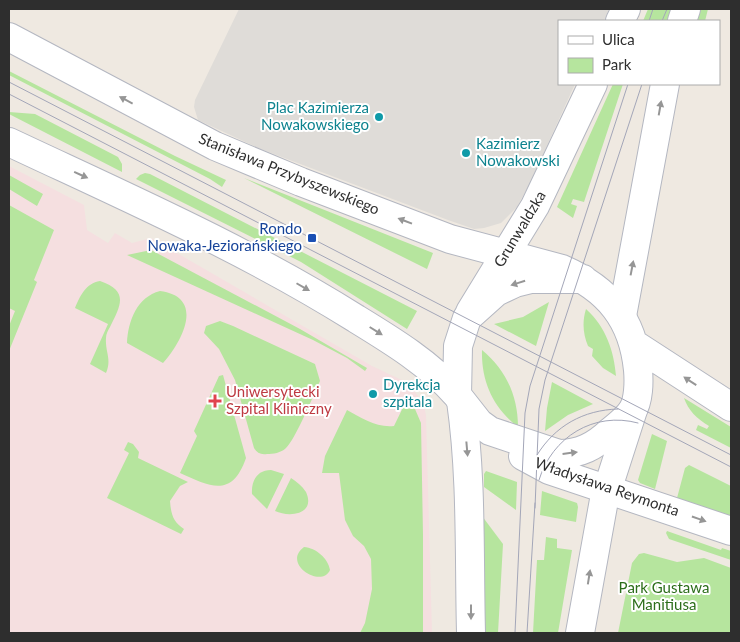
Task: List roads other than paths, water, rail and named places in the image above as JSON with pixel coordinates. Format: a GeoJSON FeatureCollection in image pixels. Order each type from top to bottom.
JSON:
{"type":"FeatureCollection","features":[{"type":"Feature","properties":{"kind":"main road","name":"Stanisława Przybyszewskiego"},"geometry":{"type":"LineString","coordinates":[[9,37],[215,146],[301,182],[450,239],[562,269],[583,279],[598,290],[622,316],[629,329],[634,344],[639,376],[633,410]]}},
{"type":"Feature","properties":{"kind":"main road","name":"Grunwaldzka"},"geometry":{"type":"LineString","coordinates":[[459,398],[458,346],[466,320],[474,303],[539,198],[593,85]]}},
{"type":"Feature","properties":{"kind":"main road"},"geometry":{"type":"LineString","coordinates":[[622,316],[665,85]]}},
{"type":"Feature","properties":{"kind":"main road"},"geometry":{"type":"LineString","coordinates":[[9,142],[119,192],[272,269],[335,305],[392,341],[444,380],[459,398],[467,451],[471,633]]}},
{"type":"Feature","properties":{"kind":"main road"},"geometry":{"type":"LineString","coordinates":[[466,320],[496,292],[515,283],[531,279],[583,279]]}},
{"type":"Feature","properties":{"kind":"main road"},"geometry":{"type":"LineString","coordinates":[[634,344],[731,407]]}},
{"type":"Feature","properties":{"kind":"main road","name":"Władysława Reymonta"},"geometry":{"type":"LineString","coordinates":[[459,398],[479,423],[527,459],[549,470],[731,531]]}},
{"type":"Feature","properties":{"kind":"main road"},"geometry":{"type":"LineString","coordinates":[[490,431],[553,452],[568,454],[582,451],[598,443],[633,410]]}},
{"type":"Feature","properties":{"kind":"main road"},"geometry":{"type":"LineString","coordinates":[[580,633],[607,489],[633,410]]}},
{"type":"Feature","properties":{"kind":"tram line"},"geometry":{"type":"LineString","coordinates":[[649,20],[653,9]]}},
{"type":"Feature","properties":{"kind":"tram line"},"geometry":{"type":"LineString","coordinates":[[662,20],[667,9]]}},
{"type":"Feature","properties":{"kind":"tram line"},"geometry":{"type":"LineString","coordinates":[[9,82],[731,455]]}},
{"type":"Feature","properties":{"kind":"tram line"},"geometry":{"type":"LineString","coordinates":[[515,633],[525,413],[530,386],[628,85]]}},
{"type":"Feature","properties":{"kind":"tram line"},"geometry":{"type":"LineString","coordinates":[[535,508],[539,409],[545,380],[642,85]]}},
{"type":"Feature","properties":{"kind":"tram line"},"geometry":{"type":"LineString","coordinates":[[9,94],[731,467]]}},
{"type":"Feature","properties":{"kind":"tram line"},"geometry":{"type":"LineString","coordinates":[[537,455],[552,436],[571,422],[582,416],[618,409]]}},
{"type":"Feature","properties":{"kind":"tram line"},"geometry":{"type":"LineString","coordinates":[[539,480],[545,465],[554,451],[564,440],[577,431],[591,424],[606,421],[622,420],[638,423]]}},
{"type":"Feature","properties":{"kind":"tram line"},"geometry":{"type":"LineString","coordinates":[[527,633],[535,503]]}},
{"type":"Feature","properties":{"kind":"place","name":"Plac Kazimierza Nowakowskiego"},"geometry":{"type":"Point","coordinates":[379,117]}},
{"type":"Feature","properties":{"kind":"place","name":"Kazimierz Nowakowski"},"geometry":{"type":"Point","coordinates":[466,153]}},
{"type":"Feature","properties":{"kind":"place","name":"Rondo Nowaka-Jeziorańskiego"},"geometry":{"type":"Point","coordinates":[312,238]}},
{"type":"Feature","properties":{"kind":"place","name":"Dyrekcja szpitala"},"geometry":{"type":"Point","coordinates":[373,394]}},
{"type":"Feature","properties":{"kind":"place","name":"Uniwersytecki Szpital Kliniczny"},"geometry":{"type":"Point","coordinates":[215,401]}},
{"type":"Feature","properties":{"kind":"park label","name":"Park Gustawa Manitiusa"},"geometry":{"type":"Point","coordinates":[664,596]}}]}
